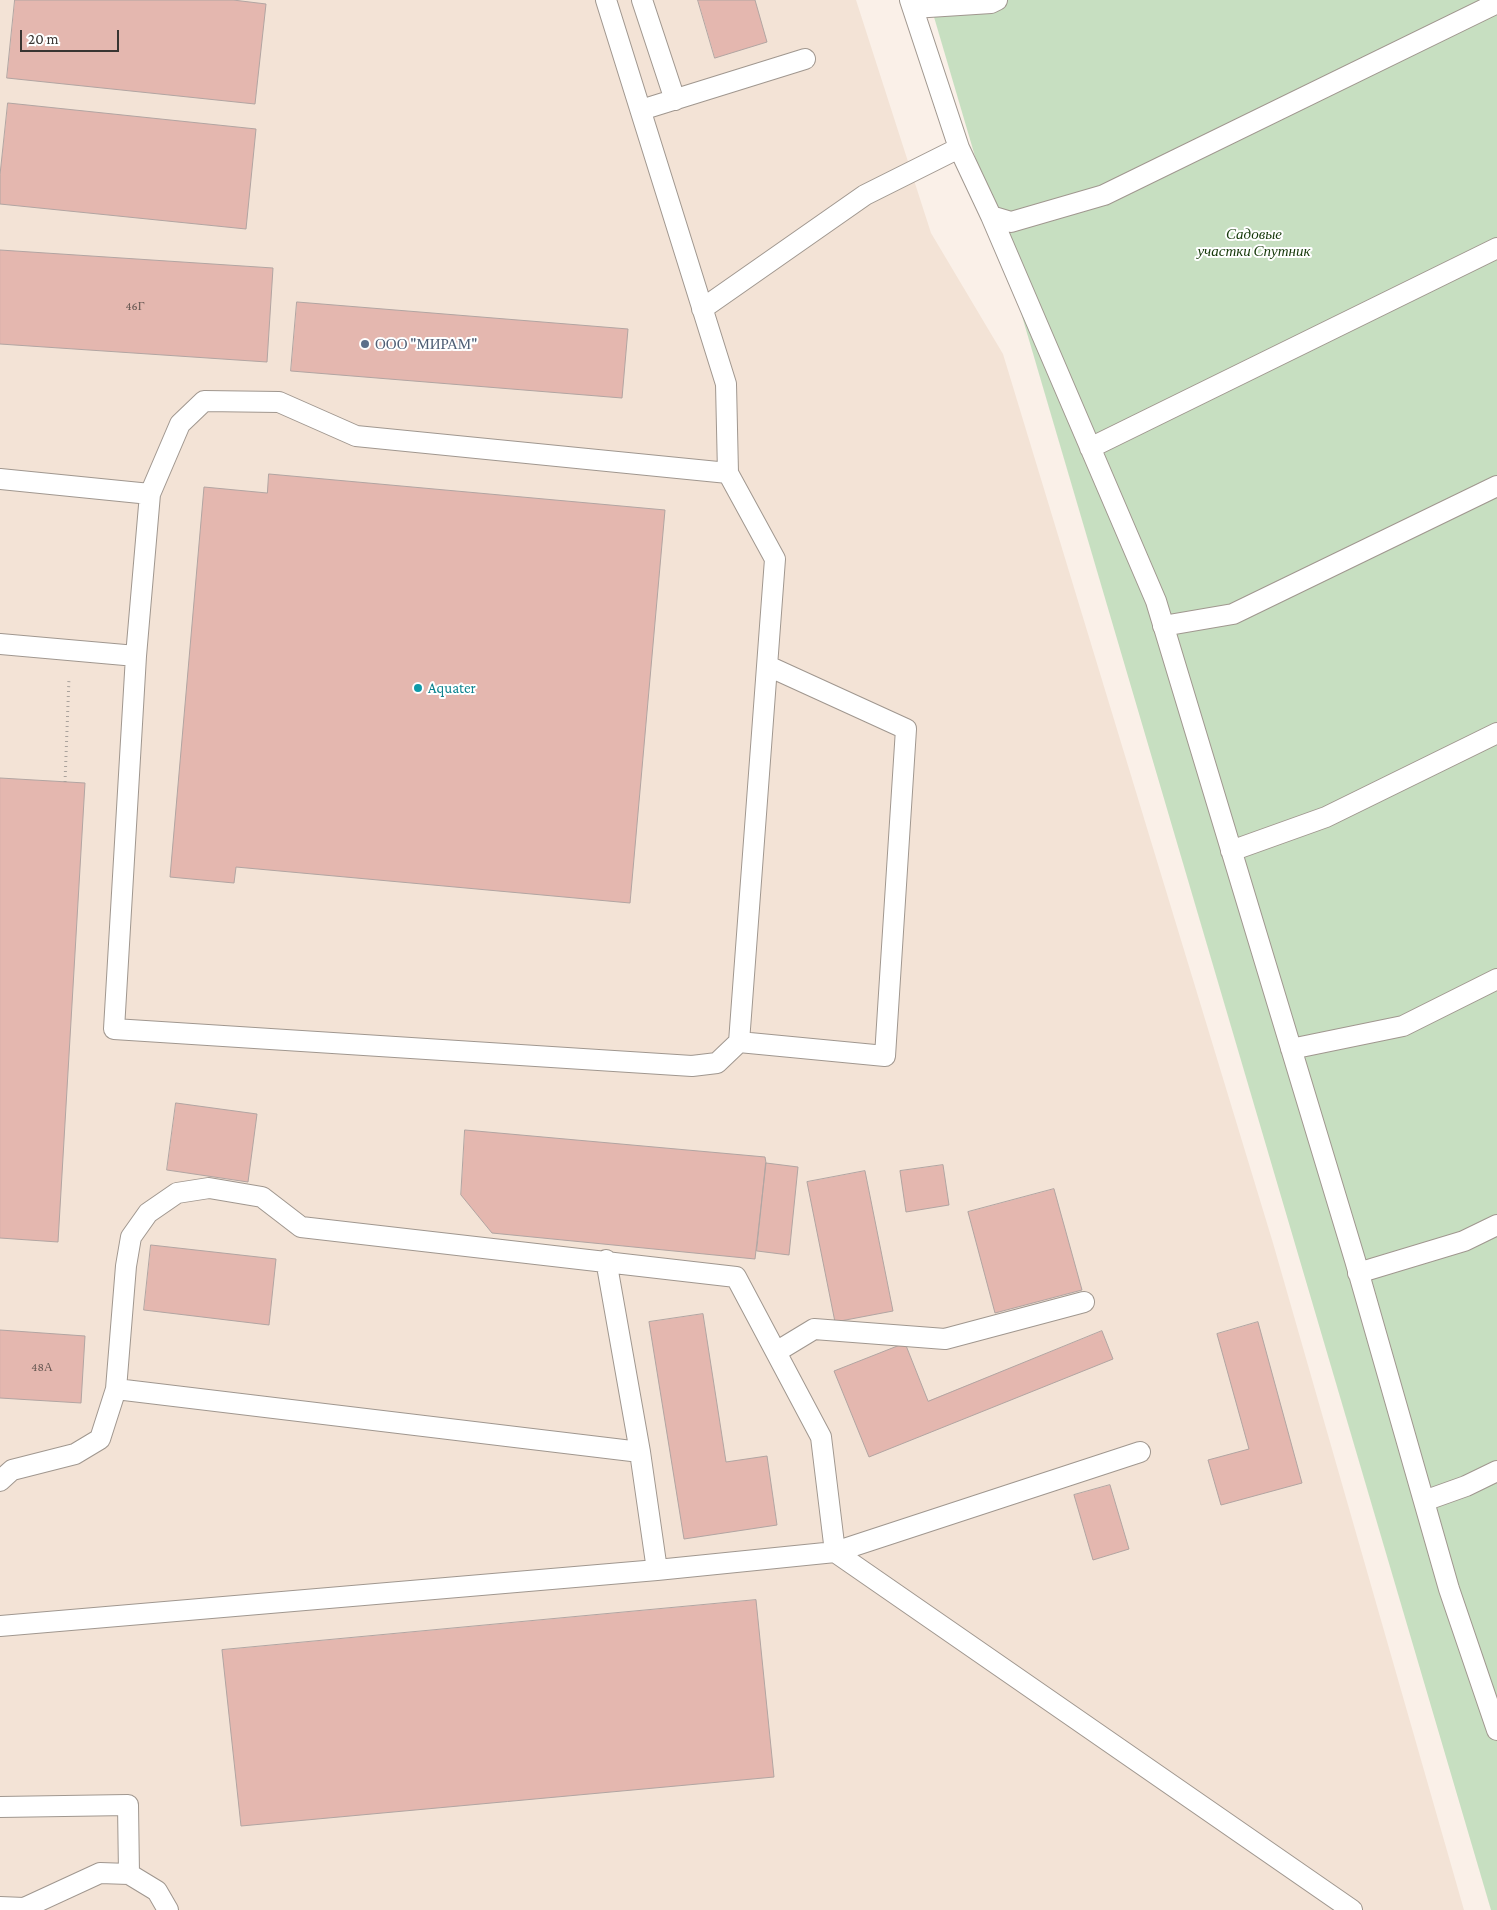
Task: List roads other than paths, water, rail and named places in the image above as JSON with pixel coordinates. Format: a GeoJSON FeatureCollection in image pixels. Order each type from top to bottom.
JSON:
{"type":"FeatureCollection","features":[{"type":"Feature","properties":{"kind":"lane"},"geometry":{"type":"LineString","coordinates":[[606,0],[726,384],[728,473],[776,559],[739,1042],[717,1063],[692,1066],[114,1029],[136,656],[150,494],[180,424],[204,401],[279,402],[356,436],[728,473]]}},
{"type":"Feature","properties":{"kind":"lane"},"geometry":{"type":"LineString","coordinates":[[642,0],[675,100]]}},
{"type":"Feature","properties":{"kind":"lane"},"geometry":{"type":"LineString","coordinates":[[997,0],[990,3],[912,4],[959,148],[991,216],[1156,601],[1358,1272],[1448,1589],[1497,1730]]}},
{"type":"Feature","properties":{"kind":"lane"},"geometry":{"type":"LineString","coordinates":[[991,216],[1012,222],[1104,195],[1497,3]]}},
{"type":"Feature","properties":{"kind":"lane"},"geometry":{"type":"LineString","coordinates":[[641,110],[804,60]]}},
{"type":"Feature","properties":{"kind":"lane"},"geometry":{"type":"LineString","coordinates":[[702,309],[865,195],[959,148]]}},
{"type":"Feature","properties":{"kind":"lane"},"geometry":{"type":"LineString","coordinates":[[1090,448],[1497,248]]}},
{"type":"Feature","properties":{"kind":"lane"},"geometry":{"type":"LineString","coordinates":[[0,479],[150,494]]}},
{"type":"Feature","properties":{"kind":"lane"},"geometry":{"type":"LineString","coordinates":[[1164,626],[1234,614],[1497,486]]}},
{"type":"Feature","properties":{"kind":"lane"},"geometry":{"type":"LineString","coordinates":[[0,644],[136,656]]}},
{"type":"Feature","properties":{"kind":"lane"},"geometry":{"type":"LineString","coordinates":[[739,1042],[885,1056],[906,729],[768,666]]}},
{"type":"Feature","properties":{"kind":"lane"},"geometry":{"type":"LineString","coordinates":[[1232,850],[1326,817],[1497,733]]}},
{"type":"Feature","properties":{"kind":"lane"},"geometry":{"type":"LineString","coordinates":[[1291,1049],[1403,1026],[1497,979]]}},
{"type":"Feature","properties":{"kind":"lane"},"geometry":{"type":"LineString","coordinates":[[0,1481],[12,1470],[75,1454],[100,1439],[116,1389],[126,1266],[131,1237],[148,1212],[177,1193],[209,1188],[262,1197],[301,1227],[606,1260],[736,1277],[821,1437],[834,1552],[1352,1910]]}},
{"type":"Feature","properties":{"kind":"lane"},"geometry":{"type":"LineString","coordinates":[[1358,1272],[1464,1241],[1497,1225]]}},
{"type":"Feature","properties":{"kind":"lane"},"geometry":{"type":"LineString","coordinates":[[606,1260],[640,1452],[657,1570]]}},
{"type":"Feature","properties":{"kind":"lane"},"geometry":{"type":"LineString","coordinates":[[776,1352],[814,1330],[945,1339],[1084,1302]]}},
{"type":"Feature","properties":{"kind":"lane"},"geometry":{"type":"LineString","coordinates":[[116,1389],[640,1452]]}},
{"type":"Feature","properties":{"kind":"lane"},"geometry":{"type":"LineString","coordinates":[[0,1626],[657,1570],[834,1552],[1140,1452]]}},
{"type":"Feature","properties":{"kind":"lane"},"geometry":{"type":"LineString","coordinates":[[1424,1501],[1466,1486],[1497,1471]]}},
{"type":"Feature","properties":{"kind":"lane"},"geometry":{"type":"LineString","coordinates":[[0,1807],[128,1805],[129,1874]]}},
{"type":"Feature","properties":{"kind":"lane"},"geometry":{"type":"LineString","coordinates":[[0,1907],[24,1908],[100,1873],[129,1874],[157,1891],[168,1910]]}},
{"type":"Feature","properties":{"kind":"place","name":"ООО \"МИРАМ\""},"geometry":{"type":"Point","coordinates":[365,344]}},
{"type":"Feature","properties":{"kind":"place","name":"Aquater"},"geometry":{"type":"Point","coordinates":[418,688]}},
{"type":"Feature","properties":{"kind":"park label","name":"Садовые участки Спутник"},"geometry":{"type":"Point","coordinates":[1254,242]}}]}
